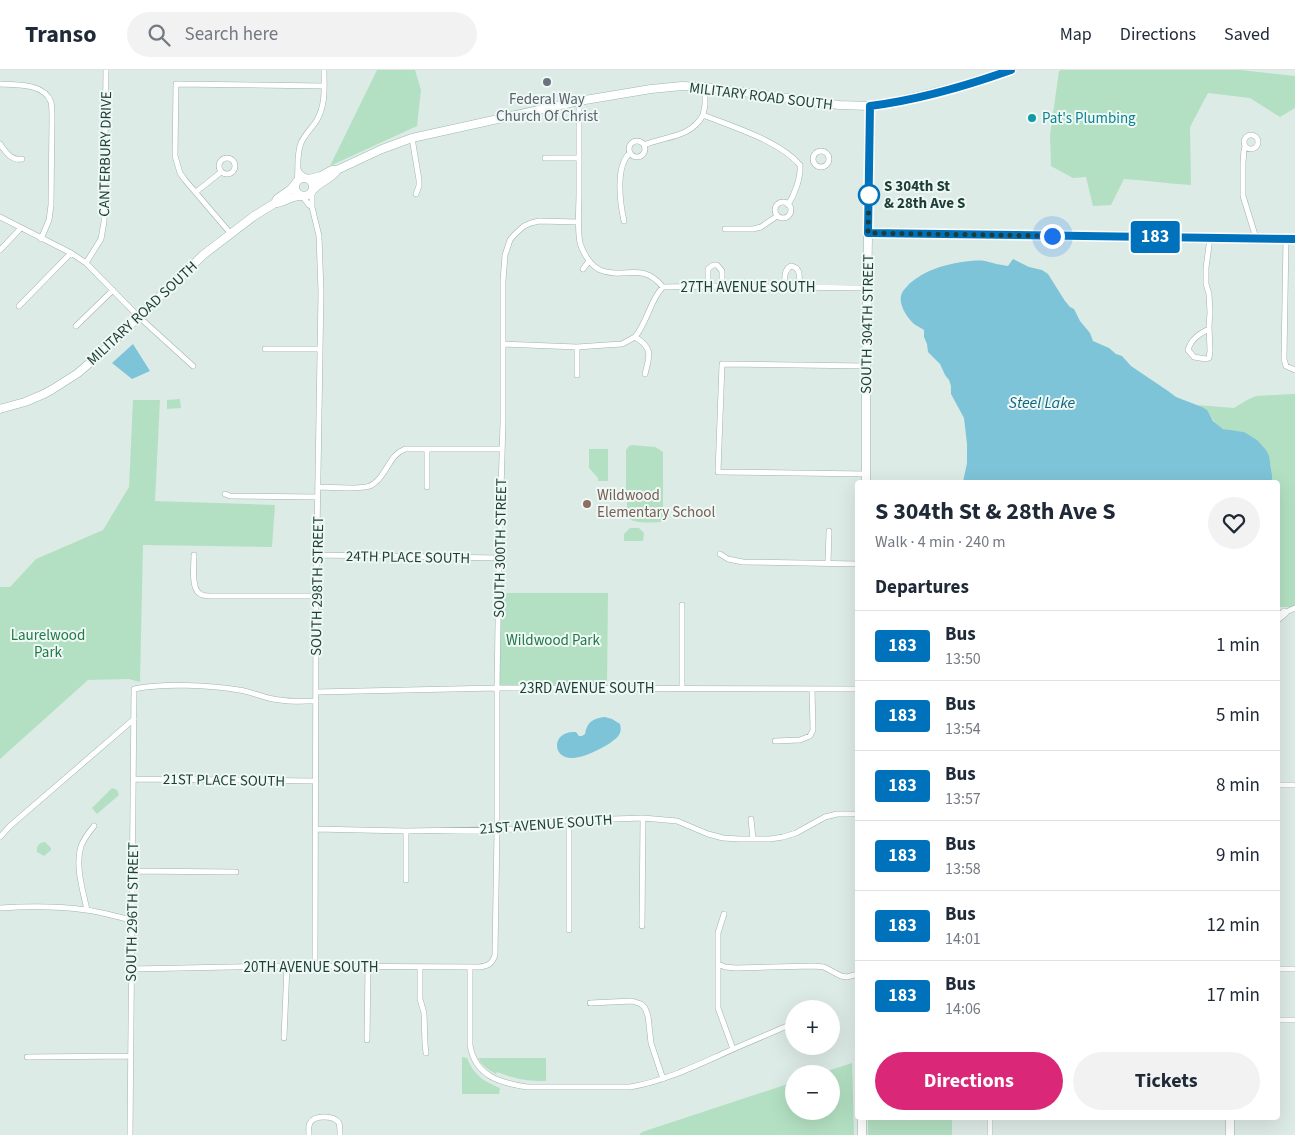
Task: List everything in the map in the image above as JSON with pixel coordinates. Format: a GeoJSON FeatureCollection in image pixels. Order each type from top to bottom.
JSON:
{"type":"FeatureCollection","features":[{"type":"Feature","properties":{"kind":"main road","name":"MILITARY ROAD SOUTH"},"geometry":{"type":"LineString","coordinates":[[308,178],[321,176],[332,170],[337,170],[382,149],[412,138],[580,101],[651,89],[682,86],[705,87],[838,106],[870,106],[953,88],[1011,70]]}},
{"type":"Feature","properties":{"kind":"main road","name":"SOUTH 304TH STREET"},"geometry":{"type":"LineString","coordinates":[[866,478],[870,106]]}},
{"type":"Feature","properties":{"kind":"main road","name":"MILITARY ROAD SOUTH"},"geometry":{"type":"LineString","coordinates":[[313,191],[318,184],[334,175],[337,170]]}},
{"type":"Feature","properties":{"kind":"main road"},"geometry":{"type":"LineString","coordinates":[[300,178],[308,178],[313,184],[313,191],[307,196],[302,196],[296,192],[296,183],[300,178]]}},
{"type":"Feature","properties":{"kind":"main road","name":"MILITARY ROAD SOUTH"},"geometry":{"type":"LineString","coordinates":[[0,409],[32,399],[66,381],[93,360],[203,255],[254,216],[275,203],[277,199],[296,183]]}},
{"type":"Feature","properties":{"kind":"main road","name":"MILITARY ROAD SOUTH"},"geometry":{"type":"LineString","coordinates":[[275,203],[280,203],[291,197],[302,196]]}},
{"type":"Feature","properties":{"kind":"main road"},"geometry":{"type":"LineString","coordinates":[[868,233],[1295,239]]}},
{"type":"Feature","properties":{"kind":"main road"},"geometry":{"type":"LineString","coordinates":[[1280,616],[1284,613]]}},
{"type":"Feature","properties":{"kind":"main road"},"geometry":{"type":"LineString","coordinates":[[862,1120],[862,1135]]}},
{"type":"Feature","properties":{"kind":"main road"},"geometry":{"type":"LineString","coordinates":[[1230,1120],[1230,1135]]}},
{"type":"Feature","properties":{"kind":"street","name":"CANTERBURY DRIVE"},"geometry":{"type":"LineString","coordinates":[[86,263],[101,239],[104,222],[106,70]]}},
{"type":"Feature","properties":{"kind":"street"},"geometry":{"type":"LineString","coordinates":[[296,183],[301,143],[317,120],[322,107],[324,70]]}},
{"type":"Feature","properties":{"kind":"street"},"geometry":{"type":"LineString","coordinates":[[0,84],[20,85],[37,89],[47,96],[51,104],[51,205],[48,224],[42,238]]}},
{"type":"Feature","properties":{"kind":"street"},"geometry":{"type":"LineString","coordinates":[[231,234],[180,173],[175,156],[176,84],[324,86]]}},
{"type":"Feature","properties":{"kind":"street"},"geometry":{"type":"LineString","coordinates":[[624,221],[621,206],[621,175],[623,162],[630,153],[629,148],[632,143],[637,141],[644,145],[683,134],[694,126],[703,115],[705,87]]}},
{"type":"Feature","properties":{"kind":"street"},"geometry":{"type":"LineString","coordinates":[[580,101],[578,222],[580,244],[589,261],[583,269]]}},
{"type":"Feature","properties":{"kind":"street"},"geometry":{"type":"LineString","coordinates":[[703,115],[768,142],[790,155],[800,165],[800,174],[793,197],[788,205],[790,210],[788,216],[783,218],[778,216],[775,210],[777,205],[784,203],[788,205]]}},
{"type":"Feature","properties":{"kind":"street"},"geometry":{"type":"LineString","coordinates":[[412,138],[419,180],[416,194]]}},
{"type":"Feature","properties":{"kind":"street"},"geometry":{"type":"LineString","coordinates":[[0,144],[12,157],[17,160],[22,159]]}},
{"type":"Feature","properties":{"kind":"street"},"geometry":{"type":"LineString","coordinates":[[630,153],[634,156],[641,156],[645,150],[644,145]]}},
{"type":"Feature","properties":{"kind":"street"},"geometry":{"type":"LineString","coordinates":[[1245,147],[1243,196],[1256,238]]}},
{"type":"Feature","properties":{"kind":"street"},"geometry":{"type":"LineString","coordinates":[[545,158],[579,158]]}},
{"type":"Feature","properties":{"kind":"street"},"geometry":{"type":"LineString","coordinates":[[800,165],[813,161]]}},
{"type":"Feature","properties":{"kind":"street"},"geometry":{"type":"LineString","coordinates":[[298,168],[300,173],[308,178]]}},
{"type":"Feature","properties":{"kind":"street"},"geometry":{"type":"LineString","coordinates":[[196,192],[221,172]]}},
{"type":"Feature","properties":{"kind":"street","name":"SOUTH 298TH STREET"},"geometry":{"type":"LineString","coordinates":[[313,191],[312,207],[318,227],[320,248],[321,292],[316,555],[315,966]]}},
{"type":"Feature","properties":{"kind":"street","name":"SOUTH 298TH STREET"},"geometry":{"type":"LineString","coordinates":[[302,196],[312,207]]}},
{"type":"Feature","properties":{"kind":"street"},"geometry":{"type":"LineString","coordinates":[[726,230],[761,227],[778,216]]}},
{"type":"Feature","properties":{"kind":"street"},"geometry":{"type":"LineString","coordinates":[[0,217],[71,253],[86,263],[138,316],[193,366]]}},
{"type":"Feature","properties":{"kind":"street","name":"SOUTH 300TH STREET"},"geometry":{"type":"LineString","coordinates":[[491,964],[495,955],[498,829],[497,688],[503,281],[505,255],[510,240],[524,226],[535,221],[578,222]]}},
{"type":"Feature","properties":{"kind":"street"},"geometry":{"type":"LineString","coordinates":[[0,250],[22,228]]}},
{"type":"Feature","properties":{"kind":"street"},"geometry":{"type":"LineString","coordinates":[[1209,329],[1198,335],[1189,346],[1188,350],[1194,357],[1206,359],[1209,358],[1210,352],[1209,294],[1206,284],[1210,238]]}},
{"type":"Feature","properties":{"kind":"street"},"geometry":{"type":"LineString","coordinates":[[1286,239],[1284,359],[1286,366],[1295,370]]}},
{"type":"Feature","properties":{"kind":"street"},"geometry":{"type":"LineString","coordinates":[[19,306],[71,253]]}},
{"type":"Feature","properties":{"kind":"street","name":"27TH AVENUE SOUTH"},"geometry":{"type":"LineString","coordinates":[[589,261],[596,268],[606,272],[651,275],[663,288],[708,286],[867,288]]}},
{"type":"Feature","properties":{"kind":"street"},"geometry":{"type":"LineString","coordinates":[[708,286],[708,269],[716,265],[722,270],[722,286]]}},
{"type":"Feature","properties":{"kind":"street"},"geometry":{"type":"LineString","coordinates":[[785,286],[785,272],[791,266],[796,267],[799,271],[799,287]]}},
{"type":"Feature","properties":{"kind":"street"},"geometry":{"type":"LineString","coordinates":[[503,344],[577,347],[626,342],[635,337],[645,322],[658,293],[663,288]]}},
{"type":"Feature","properties":{"kind":"street"},"geometry":{"type":"LineString","coordinates":[[76,326],[113,290]]}},
{"type":"Feature","properties":{"kind":"street"},"geometry":{"type":"LineString","coordinates":[[635,337],[648,348],[649,360],[645,374]]}},
{"type":"Feature","properties":{"kind":"street"},"geometry":{"type":"LineString","coordinates":[[577,347],[577,375]]}},
{"type":"Feature","properties":{"kind":"street"},"geometry":{"type":"LineString","coordinates":[[266,350],[320,349]]}},
{"type":"Feature","properties":{"kind":"street"},"geometry":{"type":"LineString","coordinates":[[866,366],[722,364],[718,472],[866,478]]}},
{"type":"Feature","properties":{"kind":"street"},"geometry":{"type":"LineString","coordinates":[[318,487],[362,487],[371,485],[383,474],[394,456],[405,449],[502,449]]}},
{"type":"Feature","properties":{"kind":"street"},"geometry":{"type":"LineString","coordinates":[[427,450],[428,487]]}},
{"type":"Feature","properties":{"kind":"street"},"geometry":{"type":"LineString","coordinates":[[225,494],[230,496],[318,497]]}},
{"type":"Feature","properties":{"kind":"street"},"geometry":{"type":"LineString","coordinates":[[828,563],[829,531]]}},
{"type":"Feature","properties":{"kind":"street"},"geometry":{"type":"LineString","coordinates":[[720,554],[728,559],[740,562],[855,564]]}},
{"type":"Feature","properties":{"kind":"street","name":"24TH PLACE SOUTH"},"geometry":{"type":"LineString","coordinates":[[316,555],[499,558]]}},
{"type":"Feature","properties":{"kind":"street"},"geometry":{"type":"LineString","coordinates":[[194,556],[194,585],[198,593],[203,595],[316,596]]}},
{"type":"Feature","properties":{"kind":"street"},"geometry":{"type":"LineString","coordinates":[[682,605],[682,688]]}},
{"type":"Feature","properties":{"kind":"street"},"geometry":{"type":"LineString","coordinates":[[1284,613],[1295,608]]}},
{"type":"Feature","properties":{"kind":"street","name":"SOUTH 296TH STREET"},"geometry":{"type":"LineString","coordinates":[[130,1135],[134,689],[164,686],[222,688],[241,690],[281,700],[316,701]]}},
{"type":"Feature","properties":{"kind":"street","name":"23RD AVENUE SOUTH"},"geometry":{"type":"LineString","coordinates":[[316,692],[497,688],[855,689]]}},
{"type":"Feature","properties":{"kind":"street"},"geometry":{"type":"LineString","coordinates":[[775,741],[800,740],[810,736],[813,730],[812,689]]}},
{"type":"Feature","properties":{"kind":"street"},"geometry":{"type":"LineString","coordinates":[[0,836],[134,719]]}},
{"type":"Feature","properties":{"kind":"street","name":"21ST PLACE SOUTH"},"geometry":{"type":"LineString","coordinates":[[133,779],[314,781]]}},
{"type":"Feature","properties":{"kind":"street"},"geometry":{"type":"LineString","coordinates":[[1280,785],[1295,785]]}},
{"type":"Feature","properties":{"kind":"street","name":"21ST AVENUE SOUTH"},"geometry":{"type":"LineString","coordinates":[[315,829],[406,831],[534,828],[552,821],[643,818],[678,821],[708,834],[723,838],[753,840],[789,836],[825,817],[837,814],[855,814]]}},
{"type":"Feature","properties":{"kind":"street"},"geometry":{"type":"LineString","coordinates":[[642,926],[643,818]]}},
{"type":"Feature","properties":{"kind":"street"},"geometry":{"type":"LineString","coordinates":[[751,819],[753,840]]}},
{"type":"Feature","properties":{"kind":"street"},"geometry":{"type":"LineString","coordinates":[[569,820],[569,930]]}},
{"type":"Feature","properties":{"kind":"street"},"geometry":{"type":"LineString","coordinates":[[87,910],[81,879],[80,855],[81,847],[94,826]]}},
{"type":"Feature","properties":{"kind":"street"},"geometry":{"type":"LineString","coordinates":[[406,831],[406,880]]}},
{"type":"Feature","properties":{"kind":"street"},"geometry":{"type":"LineString","coordinates":[[132,871],[236,872]]}},
{"type":"Feature","properties":{"kind":"street"},"geometry":{"type":"LineString","coordinates":[[0,908],[49,907],[87,910],[132,920]]}},
{"type":"Feature","properties":{"kind":"street"},"geometry":{"type":"LineString","coordinates":[[724,914],[718,934],[718,1008],[733,1049]]}},
{"type":"Feature","properties":{"kind":"street","name":"20TH AVENUE SOUTH"},"geometry":{"type":"LineString","coordinates":[[132,969],[287,966],[470,967],[491,964]]}},
{"type":"Feature","properties":{"kind":"street"},"geometry":{"type":"LineString","coordinates":[[718,964],[730,968],[814,966],[824,967],[841,976],[847,977],[855,975]]}},
{"type":"Feature","properties":{"kind":"street"},"geometry":{"type":"LineString","coordinates":[[284,1038],[287,966]]}},
{"type":"Feature","properties":{"kind":"street"},"geometry":{"type":"LineString","coordinates":[[367,1040],[368,966]]}},
{"type":"Feature","properties":{"kind":"street"},"geometry":{"type":"LineString","coordinates":[[420,967],[420,999],[424,1012],[424,1044],[426,1053]]}},
{"type":"Feature","properties":{"kind":"street"},"geometry":{"type":"LineString","coordinates":[[470,967],[470,1046],[476,1063],[484,1073],[513,1085],[527,1087],[630,1087],[642,1085],[785,1027]]}},
{"type":"Feature","properties":{"kind":"street"},"geometry":{"type":"LineString","coordinates":[[1280,969],[1295,969]]}},
{"type":"Feature","properties":{"kind":"street"},"geometry":{"type":"LineString","coordinates":[[590,1003],[632,1001],[641,1004],[645,1008],[648,1016],[651,1042],[663,1078]]}},
{"type":"Feature","properties":{"kind":"street"},"geometry":{"type":"LineString","coordinates":[[1280,1020],[1295,1020]]}},
{"type":"Feature","properties":{"kind":"street"},"geometry":{"type":"LineString","coordinates":[[27,1057],[130,1056]]}},
{"type":"Feature","properties":{"kind":"street"},"geometry":{"type":"LineString","coordinates":[[309,1135],[310,1122],[320,1117],[336,1120],[340,1127],[340,1135]]}},
{"type":"Feature","properties":{"kind":"street"},"geometry":{"type":"LineString","coordinates":[[990,1120],[990,1135]]}},
{"type":"Feature","properties":{"kind":"green space"},"geometry":{"type":"Polygon","coordinates":[[[377,70],[415,70],[421,90],[417,126],[330,166],[377,70]]]}},
{"type":"Feature","properties":{"kind":"green space"},"geometry":{"type":"Polygon","coordinates":[[[1241,70],[1295,76],[1295,108],[1280,117],[1250,98],[1208,93],[1190,127],[1191,185],[1124,179],[1111,205],[1093,206],[1086,177],[1073,178],[1051,166],[1050,135],[1059,71],[1241,70]]]}},
{"type":"Feature","properties":{"kind":"green space"},"geometry":{"type":"Polygon","coordinates":[[[1295,394],[1295,607],[1280,607],[1280,480],[1272,480],[1271,465],[1244,432],[1229,431],[1220,427],[1205,410],[1197,405],[1234,408],[1256,396],[1295,394]]]}},
{"type":"Feature","properties":{"kind":"green space"},"geometry":{"type":"Polygon","coordinates":[[[180,399],[181,408],[167,409],[167,400],[180,399]]]}},
{"type":"Feature","properties":{"kind":"green space","name":"Laurelwood Park"},"geometry":{"type":"Polygon","coordinates":[[[133,400],[160,400],[155,501],[275,505],[272,547],[143,545],[140,682],[129,679],[88,680],[0,759],[0,587],[10,587],[36,559],[103,530],[129,487],[133,400]]]}},
{"type":"Feature","properties":{"kind":"green space"},"geometry":{"type":"Polygon","coordinates":[[[632,445],[655,447],[663,452],[663,522],[638,522],[633,521],[628,516],[626,450],[632,445]]]}},
{"type":"Feature","properties":{"kind":"green space"},"geometry":{"type":"Polygon","coordinates":[[[589,449],[608,449],[608,481],[598,481],[598,478],[589,468],[589,449]]]}},
{"type":"Feature","properties":{"kind":"green space"},"geometry":{"type":"Polygon","coordinates":[[[630,528],[639,528],[644,533],[643,541],[624,541],[624,534],[630,528]]]}},
{"type":"Feature","properties":{"kind":"green space","name":"Wildwood Park"},"geometry":{"type":"Polygon","coordinates":[[[499,593],[608,593],[607,688],[497,688],[499,593]]]}},
{"type":"Feature","properties":{"kind":"green space"},"geometry":{"type":"Polygon","coordinates":[[[112,788],[117,790],[119,795],[97,814],[92,808],[112,788]]]}},
{"type":"Feature","properties":{"kind":"green space"},"geometry":{"type":"Polygon","coordinates":[[[45,842],[51,850],[44,856],[37,852],[37,850],[40,844],[45,842]]]}},
{"type":"Feature","properties":{"kind":"green space"},"geometry":{"type":"Polygon","coordinates":[[[462,1057],[467,1058],[480,1077],[500,1088],[499,1094],[462,1094],[462,1057]]]}},
{"type":"Feature","properties":{"kind":"green space"},"geometry":{"type":"Polygon","coordinates":[[[478,1058],[546,1058],[546,1081],[521,1079],[497,1072],[496,1074],[484,1066],[478,1058]]]}},
{"type":"Feature","properties":{"kind":"green space"},"geometry":{"type":"Polygon","coordinates":[[[852,1063],[854,1135],[639,1135],[642,1132],[785,1085],[785,1120],[840,1120],[840,1067],[852,1063]]]}},
{"type":"Feature","properties":{"kind":"green space"},"geometry":{"type":"Polygon","coordinates":[[[868,1120],[952,1120],[952,1135],[868,1135],[868,1120]]]}},
{"type":"Feature","properties":{"kind":"water","name":"Steel Lake"},"geometry":{"type":"Polygon","coordinates":[[[1013,259],[1048,274],[1065,301],[1074,309],[1080,321],[1090,333],[1093,341],[1122,356],[1131,366],[1176,397],[1207,410],[1213,421],[1223,429],[1244,432],[1257,440],[1269,456],[1272,480],[963,480],[967,463],[964,418],[951,394],[949,380],[940,364],[928,352],[924,330],[908,318],[902,306],[901,297],[904,290],[915,279],[940,267],[977,261],[1008,266],[1013,259]]]}},
{"type":"Feature","properties":{"kind":"water"},"geometry":{"type":"Polygon","coordinates":[[[133,344],[150,371],[132,379],[112,363],[133,344]]]}},
{"type":"Feature","properties":{"kind":"water"},"geometry":{"type":"Polygon","coordinates":[[[605,717],[620,724],[620,734],[616,739],[600,749],[583,756],[574,758],[561,754],[557,745],[558,740],[562,736],[576,732],[579,736],[582,736],[585,734],[587,726],[591,721],[605,717]]]}},
{"type":"Feature","properties":{"kind":"bus line","name":"183"},"geometry":{"type":"LineString","coordinates":[[1011,70],[953,88],[870,106],[868,233],[1295,239]]}},
{"type":"Feature","properties":{"kind":"place","name":"Federal Way Church Of Christ"},"geometry":{"type":"Point","coordinates":[547,82]}},
{"type":"Feature","properties":{"kind":"place","name":"Pat's Plumbing"},"geometry":{"type":"Point","coordinates":[1032,118]}},
{"type":"Feature","properties":{"kind":"place","name":"S 304th St & 28th Ave S"},"geometry":{"type":"Point","coordinates":[869,195]}},
{"type":"Feature","properties":{"kind":"place","name":"Wildwood Elementary School"},"geometry":{"type":"Point","coordinates":[587,504]}},
{"type":"Feature","properties":{"kind":"route"},"geometry":{"type":"LineString","coordinates":[[869,195],[868,233],[1052,236]]}}]}
